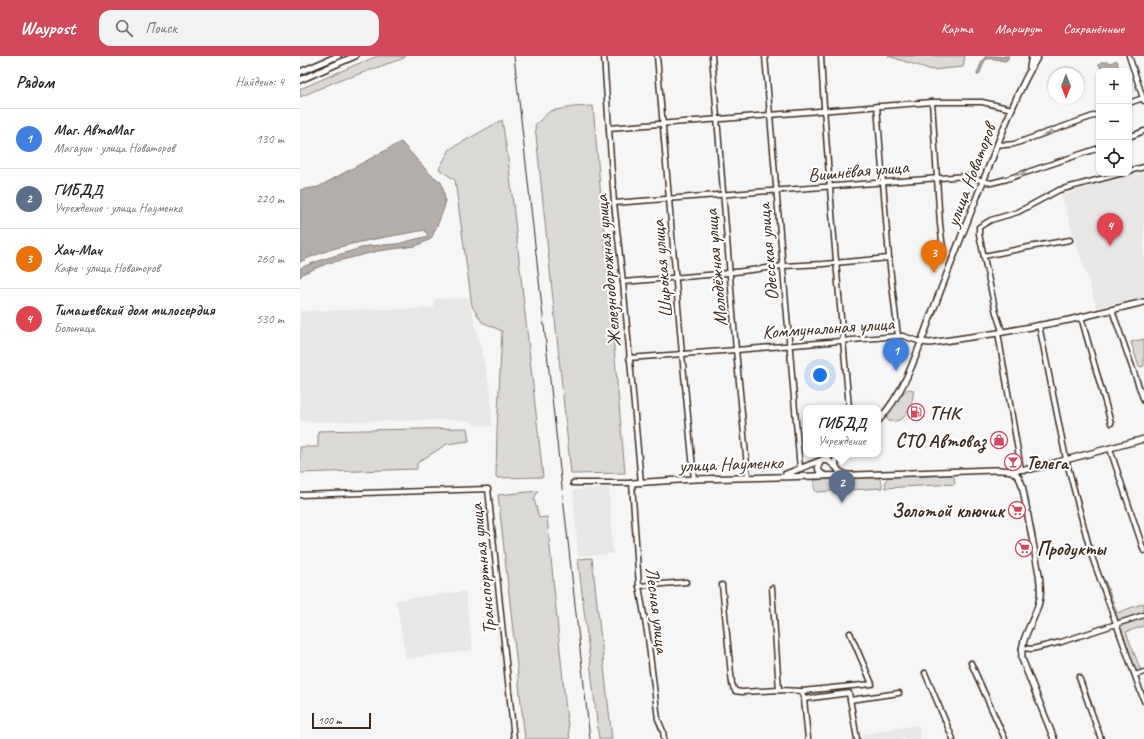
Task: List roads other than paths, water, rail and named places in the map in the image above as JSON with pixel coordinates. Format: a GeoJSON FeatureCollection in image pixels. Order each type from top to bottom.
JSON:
{"type":"FeatureCollection","features":[{"type":"Feature","properties":{"kind":"main road"},"geometry":{"type":"LineString","coordinates":[[300,72],[338,56]]}},
{"type":"Feature","properties":{"kind":"main road"},"geometry":{"type":"LineString","coordinates":[[300,80],[355,56]]}},
{"type":"Feature","properties":{"kind":"main road"},"geometry":{"type":"LineString","coordinates":[[1030,70],[1032,56]]}},
{"type":"Feature","properties":{"kind":"main road"},"geometry":{"type":"LineString","coordinates":[[1030,70],[1038,56]]}},
{"type":"Feature","properties":{"kind":"main road","name":"улица Новаторов"},"geometry":{"type":"LineString","coordinates":[[881,417],[891,405],[905,381],[983,181],[1012,109],[1030,70]]}},
{"type":"Feature","properties":{"kind":"main road","name":"Коммунальная улица"},"geometry":{"type":"LineString","coordinates":[[921,342],[930,343],[1000,332],[1081,317],[1144,302]]}},
{"type":"Feature","properties":{"kind":"main road"},"geometry":{"type":"LineString","coordinates":[[822,460],[829,461],[836,471],[846,475],[1032,469],[1144,439]]}},
{"type":"Feature","properties":{"kind":"main road"},"geometry":{"type":"LineString","coordinates":[[781,476],[828,457]]}},
{"type":"Feature","properties":{"kind":"main road"},"geometry":{"type":"LineString","coordinates":[[836,457],[836,471]]}},
{"type":"Feature","properties":{"kind":"main road"},"geometry":{"type":"LineString","coordinates":[[822,460],[819,464],[818,470],[824,476]]}},
{"type":"Feature","properties":{"kind":"main road"},"geometry":{"type":"LineString","coordinates":[[1009,470],[1016,473],[1022,485],[1040,588],[1040,602],[1022,648],[1022,659],[1054,739]]}},
{"type":"Feature","properties":{"kind":"main road","name":"улица Науменко"},"geometry":{"type":"LineString","coordinates":[[632,483],[748,477],[824,476],[836,471]]}},
{"type":"Feature","properties":{"kind":"street","name":"Железнодорожная улица"},"geometry":{"type":"LineString","coordinates":[[604,56],[614,203],[623,282],[641,482]]}},
{"type":"Feature","properties":{"kind":"street","name":"Широкая улица"},"geometry":{"type":"LineString","coordinates":[[657,56],[694,479]]}},
{"type":"Feature","properties":{"kind":"street","name":"Молодёжная улица"},"geometry":{"type":"LineString","coordinates":[[712,56],[729,273],[748,477]]}},
{"type":"Feature","properties":{"kind":"street","name":"Одесская улица"},"geometry":{"type":"LineString","coordinates":[[765,56],[800,469]]}},
{"type":"Feature","properties":{"kind":"street"},"geometry":{"type":"LineString","coordinates":[[821,56],[836,263],[849,405]]}},
{"type":"Feature","properties":{"kind":"street"},"geometry":{"type":"LineString","coordinates":[[1129,56],[1144,99],[1132,102]]}},
{"type":"Feature","properties":{"kind":"street"},"geometry":{"type":"LineString","coordinates":[[609,128],[932,102],[982,102],[1012,109]]}},
{"type":"Feature","properties":{"kind":"street"},"geometry":{"type":"LineString","coordinates":[[932,102],[943,249]]}},
{"type":"Feature","properties":{"kind":"street"},"geometry":{"type":"LineString","coordinates":[[877,106],[889,258],[898,336]]}},
{"type":"Feature","properties":{"kind":"street"},"geometry":{"type":"LineString","coordinates":[[998,144],[1014,144],[1096,115]]}},
{"type":"Feature","properties":{"kind":"street"},"geometry":{"type":"LineString","coordinates":[[1132,136],[1144,131]]}},
{"type":"Feature","properties":{"kind":"street","name":"Вишнёвая улица"},"geometry":{"type":"LineString","coordinates":[[614,203],[966,176],[991,183],[1096,149]]}},
{"type":"Feature","properties":{"kind":"street"},"geometry":{"type":"LineString","coordinates":[[1132,170],[1144,167]]}},
{"type":"Feature","properties":{"kind":"street"},"geometry":{"type":"LineString","coordinates":[[1021,469],[1000,332],[979,234],[979,227],[991,220],[1018,212],[1059,190],[1112,176]]}},
{"type":"Feature","properties":{"kind":"street"},"geometry":{"type":"LineString","coordinates":[[984,256],[1070,240]]}},
{"type":"Feature","properties":{"kind":"street"},"geometry":{"type":"LineString","coordinates":[[623,282],[729,273],[783,266],[889,258]]}},
{"type":"Feature","properties":{"kind":"street"},"geometry":{"type":"LineString","coordinates":[[1112,310],[1144,401]]}},
{"type":"Feature","properties":{"kind":"street"},"geometry":{"type":"LineString","coordinates":[[1081,317],[1110,423]]}},
{"type":"Feature","properties":{"kind":"street"},"geometry":{"type":"LineString","coordinates":[[1039,325],[1066,459],[1091,554],[1144,701]]}},
{"type":"Feature","properties":{"kind":"street","name":"Коммунальная улица"},"geometry":{"type":"LineString","coordinates":[[629,358],[898,336],[903,336],[921,342]]}},
{"type":"Feature","properties":{"kind":"street"},"geometry":{"type":"LineString","coordinates":[[1110,449],[1144,551]]}},
{"type":"Feature","properties":{"kind":"street","name":"улица Науменко"},"geometry":{"type":"LineString","coordinates":[[573,483],[632,483]]}},
{"type":"Feature","properties":{"kind":"street","name":"Лесная улица"},"geometry":{"type":"LineString","coordinates":[[632,483],[639,586],[648,638],[658,719],[663,731],[664,739]]}},
{"type":"Feature","properties":{"kind":"street","name":"Транспортная улица"},"geometry":{"type":"LineString","coordinates":[[300,496],[488,489],[514,739]]}},
{"type":"Feature","properties":{"kind":"street"},"geometry":{"type":"LineString","coordinates":[[639,586],[686,582]]}},
{"type":"Feature","properties":{"kind":"street"},"geometry":{"type":"LineString","coordinates":[[722,585],[734,691],[802,691],[872,684],[850,633]]}},
{"type":"Feature","properties":{"kind":"street"},"geometry":{"type":"LineString","coordinates":[[772,588],[779,690]]}},
{"type":"Feature","properties":{"kind":"street"},"geometry":{"type":"LineString","coordinates":[[1022,648],[1032,649],[1061,642],[1144,614]]}},
{"type":"Feature","properties":{"kind":"street"},"geometry":{"type":"LineString","coordinates":[[972,663],[1005,739]]}},
{"type":"Feature","properties":{"kind":"street"},"geometry":{"type":"LineString","coordinates":[[1134,675],[1144,672]]}},
{"type":"Feature","properties":{"kind":"street"},"geometry":{"type":"LineString","coordinates":[[925,674],[953,739]]}},
{"type":"Feature","properties":{"kind":"street"},"geometry":{"type":"LineString","coordinates":[[1078,677],[1101,739]]}},
{"type":"Feature","properties":{"kind":"street"},"geometry":{"type":"LineString","coordinates":[[802,691],[808,739]]}},
{"type":"Feature","properties":{"kind":"street"},"geometry":{"type":"LineString","coordinates":[[850,700],[899,693]]}},
{"type":"Feature","properties":{"kind":"street"},"geometry":{"type":"LineString","coordinates":[[804,699],[849,694],[857,739]]}},
{"type":"Feature","properties":{"kind":"railway"},"geometry":{"type":"LineString","coordinates":[[514,56],[590,739]]}},
{"type":"Feature","properties":{"kind":"place","name":"Тимашевский дом милосердия"},"geometry":{"type":"Point","coordinates":[1110,246]}},
{"type":"Feature","properties":{"kind":"place","name":"Хач-Мач"},"geometry":{"type":"Point","coordinates":[934,273]}},
{"type":"Feature","properties":{"kind":"place","name":"Маг. АвтоМаг"},"geometry":{"type":"Point","coordinates":[896,371]}},
{"type":"Feature","properties":{"kind":"place","name":"ТНК"},"geometry":{"type":"Point","coordinates":[916,412]}},
{"type":"Feature","properties":{"kind":"place","name":"СТО Автоваз"},"geometry":{"type":"Point","coordinates":[999,440]}},
{"type":"Feature","properties":{"kind":"place","name":"Телега"},"geometry":{"type":"Point","coordinates":[1013,462]}},
{"type":"Feature","properties":{"kind":"place","name":"ГИБДД"},"geometry":{"type":"Point","coordinates":[842,503]}},
{"type":"Feature","properties":{"kind":"place","name":"Золотой ключик"},"geometry":{"type":"Point","coordinates":[1017,510]}},
{"type":"Feature","properties":{"kind":"place","name":"Продукты"},"geometry":{"type":"Point","coordinates":[1024,548]}}]}
